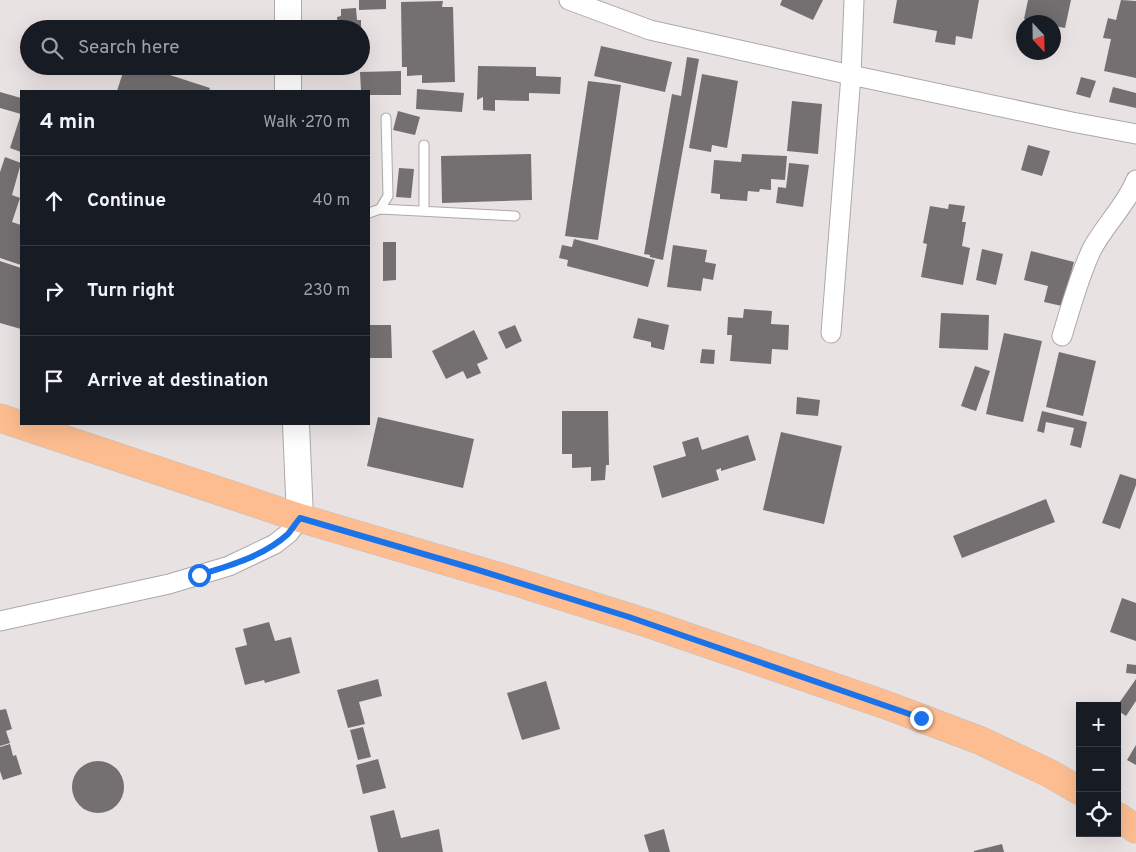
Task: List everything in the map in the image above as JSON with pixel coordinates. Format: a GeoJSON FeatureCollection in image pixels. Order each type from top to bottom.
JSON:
{"type":"FeatureCollection","features":[{"type":"Feature","properties":{"kind":"main road"},"geometry":{"type":"LineString","coordinates":[[0,418],[20,425]]}},
{"type":"Feature","properties":{"kind":"main road"},"geometry":{"type":"LineString","coordinates":[[21,425],[300,518],[489,573],[628,617],[886,705],[979,740],[1049,773],[1076,789]]}},
{"type":"Feature","properties":{"kind":"main road"},"geometry":{"type":"LineString","coordinates":[[1121,819],[1136,829]]}},
{"type":"Feature","properties":{"kind":"street"},"geometry":{"type":"LineString","coordinates":[[288,0],[288,20]]}},
{"type":"Feature","properties":{"kind":"street"},"geometry":{"type":"LineString","coordinates":[[570,0],[650,30],[851,75],[1136,134]]}},
{"type":"Feature","properties":{"kind":"street"},"geometry":{"type":"LineString","coordinates":[[831,333],[851,75],[854,0]]}},
{"type":"Feature","properties":{"kind":"street"},"geometry":{"type":"LineString","coordinates":[[288,75],[288,90]]}},
{"type":"Feature","properties":{"kind":"street"},"geometry":{"type":"LineString","coordinates":[[1062,336],[1084,266],[1093,247],[1129,194],[1136,180]]}},
{"type":"Feature","properties":{"kind":"street"},"geometry":{"type":"LineString","coordinates":[[0,621],[170,584],[229,566],[275,544],[288,533],[300,518],[296,425]]}},
{"type":"Feature","properties":{"kind":"lane"},"geometry":{"type":"LineString","coordinates":[[380,209],[388,196],[386,118]]}},
{"type":"Feature","properties":{"kind":"lane"},"geometry":{"type":"LineString","coordinates":[[424,145],[424,211]]}},
{"type":"Feature","properties":{"kind":"lane"},"geometry":{"type":"LineString","coordinates":[[370,213],[380,209],[515,216]]}},
{"type":"Feature","properties":{"kind":"building"},"geometry":{"type":"Polygon","coordinates":[[[359,0],[386,0],[386,9],[359,10],[359,0]]]}},
{"type":"Feature","properties":{"kind":"building"},"geometry":{"type":"Polygon","coordinates":[[[782,0],[823,0],[813,20],[780,5],[782,0]]]}},
{"type":"Feature","properties":{"kind":"building"},"geometry":{"type":"Polygon","coordinates":[[[897,0],[979,0],[972,39],[956,36],[955,45],[935,42],[937,31],[893,23],[897,0]]]}},
{"type":"Feature","properties":{"kind":"building"},"geometry":{"type":"Polygon","coordinates":[[[1028,0],[1071,0],[1065,28],[1061,27],[1061,15],[1025,15],[1028,0]]]}},
{"type":"Feature","properties":{"kind":"building"},"geometry":{"type":"Polygon","coordinates":[[[1121,0],[1136,1],[1136,78],[1104,71],[1111,39],[1103,38],[1108,18],[1116,20],[1121,0]]]}},
{"type":"Feature","properties":{"kind":"building"},"geometry":{"type":"Polygon","coordinates":[[[443,1],[442,7],[453,7],[455,82],[422,83],[422,75],[407,76],[407,67],[402,67],[401,2],[443,1]]]}},
{"type":"Feature","properties":{"kind":"building"},"geometry":{"type":"Polygon","coordinates":[[[356,8],[357,20],[337,20],[337,17],[341,16],[341,9],[356,8]]]}},
{"type":"Feature","properties":{"kind":"building"},"geometry":{"type":"Polygon","coordinates":[[[601,46],[672,62],[665,92],[594,76],[601,46]]]}},
{"type":"Feature","properties":{"kind":"building"},"geometry":{"type":"Polygon","coordinates":[[[687,57],[699,59],[663,260],[644,254],[672,94],[681,96],[687,57]]]}},
{"type":"Feature","properties":{"kind":"building"},"geometry":{"type":"Polygon","coordinates":[[[478,66],[536,67],[536,76],[561,77],[560,94],[529,93],[529,101],[495,100],[495,111],[483,110],[483,97],[477,100],[478,66]]]}},
{"type":"Feature","properties":{"kind":"building"},"geometry":{"type":"Polygon","coordinates":[[[401,71],[401,95],[370,95],[370,90],[361,90],[360,75],[370,75],[370,72],[401,71]]]}},
{"type":"Feature","properties":{"kind":"building"},"geometry":{"type":"Polygon","coordinates":[[[702,74],[738,81],[727,148],[712,145],[711,152],[689,148],[702,74]]]}},
{"type":"Feature","properties":{"kind":"building"},"geometry":{"type":"Polygon","coordinates":[[[122,75],[170,75],[210,88],[209,90],[117,90],[122,75]]]}},
{"type":"Feature","properties":{"kind":"building"},"geometry":{"type":"Polygon","coordinates":[[[1081,77],[1096,81],[1090,98],[1076,94],[1081,77]]]}},
{"type":"Feature","properties":{"kind":"building"},"geometry":{"type":"Polygon","coordinates":[[[588,81],[621,85],[598,240],[565,236],[588,81]]]}},
{"type":"Feature","properties":{"kind":"building"},"geometry":{"type":"Polygon","coordinates":[[[1113,87],[1136,93],[1136,108],[1109,102],[1113,87]]]}},
{"type":"Feature","properties":{"kind":"building"},"geometry":{"type":"Polygon","coordinates":[[[417,89],[464,93],[462,112],[416,109],[417,89]]]}},
{"type":"Feature","properties":{"kind":"building"},"geometry":{"type":"Polygon","coordinates":[[[0,92],[20,98],[20,114],[0,108],[0,92]]]}},
{"type":"Feature","properties":{"kind":"building"},"geometry":{"type":"Polygon","coordinates":[[[792,101],[822,104],[818,154],[787,151],[792,101]]]}},
{"type":"Feature","properties":{"kind":"building"},"geometry":{"type":"Polygon","coordinates":[[[398,111],[420,117],[415,135],[393,130],[398,111]]]}},
{"type":"Feature","properties":{"kind":"building"},"geometry":{"type":"Polygon","coordinates":[[[20,117],[20,152],[10,148],[20,117]]]}},
{"type":"Feature","properties":{"kind":"building"},"geometry":{"type":"Polygon","coordinates":[[[1028,145],[1050,151],[1042,176],[1021,170],[1028,145]]]}},
{"type":"Feature","properties":{"kind":"building"},"geometry":{"type":"Polygon","coordinates":[[[531,154],[532,200],[442,203],[441,156],[531,154]]]}},
{"type":"Feature","properties":{"kind":"building"},"geometry":{"type":"Polygon","coordinates":[[[742,154],[787,156],[785,180],[771,179],[771,190],[748,191],[747,201],[720,199],[720,194],[711,193],[714,160],[741,162],[742,154]]]}},
{"type":"Feature","properties":{"kind":"building"},"geometry":{"type":"Polygon","coordinates":[[[5,157],[20,163],[12,195],[20,198],[12,222],[20,225],[20,265],[0,258],[0,172],[5,157]]]}},
{"type":"Feature","properties":{"kind":"building"},"geometry":{"type":"Polygon","coordinates":[[[789,163],[809,165],[803,207],[776,203],[778,187],[786,188],[789,163]]]}},
{"type":"Feature","properties":{"kind":"building"},"geometry":{"type":"Polygon","coordinates":[[[399,168],[414,169],[411,198],[396,197],[399,168]]]}},
{"type":"Feature","properties":{"kind":"building"},"geometry":{"type":"Polygon","coordinates":[[[949,204],[965,206],[962,222],[966,222],[962,246],[970,248],[963,285],[921,277],[927,244],[923,243],[930,206],[948,209],[949,204]]]}},
{"type":"Feature","properties":{"kind":"building"},"geometry":{"type":"Polygon","coordinates":[[[574,239],[655,260],[648,287],[567,266],[568,260],[559,258],[562,245],[572,247],[574,239]]]}},
{"type":"Feature","properties":{"kind":"building"},"geometry":{"type":"Polygon","coordinates":[[[383,242],[396,242],[396,280],[383,281],[383,242]]]}},
{"type":"Feature","properties":{"kind":"building"},"geometry":{"type":"Polygon","coordinates":[[[673,245],[707,250],[705,262],[716,264],[713,280],[703,278],[701,291],[667,287],[673,245]]]}},
{"type":"Feature","properties":{"kind":"building"},"geometry":{"type":"Polygon","coordinates":[[[982,249],[1003,254],[996,285],[976,280],[982,249]]]}},
{"type":"Feature","properties":{"kind":"building"},"geometry":{"type":"Polygon","coordinates":[[[1031,251],[1074,262],[1062,306],[1044,302],[1048,286],[1024,280],[1031,251]]]}},
{"type":"Feature","properties":{"kind":"building"},"geometry":{"type":"Polygon","coordinates":[[[0,261],[20,268],[20,329],[0,323],[0,261]]]}},
{"type":"Feature","properties":{"kind":"building"},"geometry":{"type":"Polygon","coordinates":[[[744,309],[772,311],[771,324],[789,325],[788,350],[772,349],[771,364],[730,361],[732,335],[727,335],[728,317],[743,318],[744,309]]]}},
{"type":"Feature","properties":{"kind":"building"},"geometry":{"type":"Polygon","coordinates":[[[941,313],[989,315],[988,350],[939,348],[941,313]]]}},
{"type":"Feature","properties":{"kind":"building"},"geometry":{"type":"Polygon","coordinates":[[[638,318],[669,325],[664,350],[651,347],[651,342],[633,338],[638,318]]]}},
{"type":"Feature","properties":{"kind":"building"},"geometry":{"type":"Polygon","coordinates":[[[370,325],[391,325],[392,358],[370,358],[370,325]]]}},
{"type":"Feature","properties":{"kind":"building"},"geometry":{"type":"Polygon","coordinates":[[[515,325],[522,341],[506,349],[498,332],[515,325]]]}},
{"type":"Feature","properties":{"kind":"building"},"geometry":{"type":"Polygon","coordinates":[[[474,330],[488,359],[477,364],[481,373],[467,379],[463,371],[446,379],[432,351],[474,330]]]}},
{"type":"Feature","properties":{"kind":"building"},"geometry":{"type":"Polygon","coordinates":[[[1004,333],[1042,341],[1023,422],[986,414],[1004,333]]]}},
{"type":"Feature","properties":{"kind":"building"},"geometry":{"type":"Polygon","coordinates":[[[702,349],[715,350],[714,364],[700,363],[702,349]]]}},
{"type":"Feature","properties":{"kind":"building"},"geometry":{"type":"Polygon","coordinates":[[[1059,352],[1096,361],[1083,416],[1046,407],[1059,352]]]}},
{"type":"Feature","properties":{"kind":"building"},"geometry":{"type":"Polygon","coordinates":[[[975,366],[990,371],[976,411],[961,406],[975,366]]]}},
{"type":"Feature","properties":{"kind":"building"},"geometry":{"type":"Polygon","coordinates":[[[797,397],[820,400],[818,416],[796,414],[797,397]]]}},
{"type":"Feature","properties":{"kind":"building"},"geometry":{"type":"Polygon","coordinates":[[[562,411],[608,411],[609,465],[606,465],[605,480],[591,481],[591,467],[572,468],[572,454],[562,454],[562,411]]]}},
{"type":"Feature","properties":{"kind":"building"},"geometry":{"type":"Polygon","coordinates":[[[1042,411],[1087,422],[1081,448],[1070,445],[1074,428],[1046,422],[1044,433],[1037,431],[1042,411]]]}},
{"type":"Feature","properties":{"kind":"building"},"geometry":{"type":"Polygon","coordinates":[[[378,417],[474,439],[463,488],[367,466],[378,417]]]}},
{"type":"Feature","properties":{"kind":"building"},"geometry":{"type":"Polygon","coordinates":[[[781,432],[842,446],[824,524],[763,510],[781,432]]]}},
{"type":"Feature","properties":{"kind":"building"},"geometry":{"type":"Polygon","coordinates":[[[748,435],[756,460],[721,471],[721,468],[716,470],[719,480],[662,498],[653,466],[686,456],[682,442],[698,437],[702,450],[748,435]]]}},
{"type":"Feature","properties":{"kind":"building"},"geometry":{"type":"Polygon","coordinates":[[[1120,474],[1136,479],[1136,485],[1120,529],[1102,523],[1120,474]]]}},
{"type":"Feature","properties":{"kind":"building"},"geometry":{"type":"Polygon","coordinates":[[[1046,499],[1055,522],[962,558],[953,536],[1046,499]]]}},
{"type":"Feature","properties":{"kind":"building"},"geometry":{"type":"Polygon","coordinates":[[[1122,598],[1136,603],[1136,641],[1110,632],[1122,598]]]}},
{"type":"Feature","properties":{"kind":"building"},"geometry":{"type":"Polygon","coordinates":[[[269,622],[275,641],[291,637],[300,673],[265,683],[264,680],[245,685],[235,648],[247,645],[243,629],[269,622]]]}},
{"type":"Feature","properties":{"kind":"building"},"geometry":{"type":"Polygon","coordinates":[[[1127,664],[1136,665],[1136,674],[1126,673],[1127,664]]]}},
{"type":"Feature","properties":{"kind":"building"},"geometry":{"type":"Polygon","coordinates":[[[378,679],[382,696],[359,702],[365,724],[348,728],[337,690],[378,679]]]}},
{"type":"Feature","properties":{"kind":"building"},"geometry":{"type":"Polygon","coordinates":[[[1136,679],[1136,701],[1126,716],[1121,713],[1120,702],[1136,679]]]}},
{"type":"Feature","properties":{"kind":"building"},"geometry":{"type":"Polygon","coordinates":[[[546,681],[560,729],[522,740],[507,693],[546,681]]]}},
{"type":"Feature","properties":{"kind":"building"},"geometry":{"type":"Polygon","coordinates":[[[6,709],[12,729],[6,731],[10,743],[0,746],[0,710],[6,709]]]}},
{"type":"Feature","properties":{"kind":"building"},"geometry":{"type":"Polygon","coordinates":[[[363,727],[371,757],[358,760],[350,730],[363,727]]]}},
{"type":"Feature","properties":{"kind":"building"},"geometry":{"type":"Polygon","coordinates":[[[10,744],[13,756],[16,755],[22,774],[3,780],[0,771],[0,747],[10,744]]]}},
{"type":"Feature","properties":{"kind":"building"},"geometry":{"type":"Polygon","coordinates":[[[1136,745],[1136,765],[1127,760],[1136,745]]]}},
{"type":"Feature","properties":{"kind":"building"},"geometry":{"type":"Polygon","coordinates":[[[378,759],[386,788],[363,794],[356,765],[378,759]]]}},
{"type":"Feature","properties":{"kind":"building"},"geometry":{"type":"Polygon","coordinates":[[[93,761],[103,761],[113,765],[120,772],[124,787],[120,802],[113,809],[103,813],[93,813],[83,809],[76,802],[72,792],[72,782],[76,772],[83,765],[93,761]]]}},
{"type":"Feature","properties":{"kind":"building"},"geometry":{"type":"Polygon","coordinates":[[[394,810],[401,838],[439,829],[443,852],[378,852],[370,816],[394,810]]]}},
{"type":"Feature","properties":{"kind":"building"},"geometry":{"type":"Polygon","coordinates":[[[664,829],[670,852],[649,852],[644,835],[664,829]]]}},
{"type":"Feature","properties":{"kind":"building"},"geometry":{"type":"Polygon","coordinates":[[[1002,844],[1004,852],[974,852],[974,851],[1002,844]]]}},
{"type":"Feature","properties":{"kind":"route"},"geometry":{"type":"LineString","coordinates":[[199,575],[229,566],[275,544],[288,533],[300,518],[475,569],[629,617],[921,718]]}}]}
